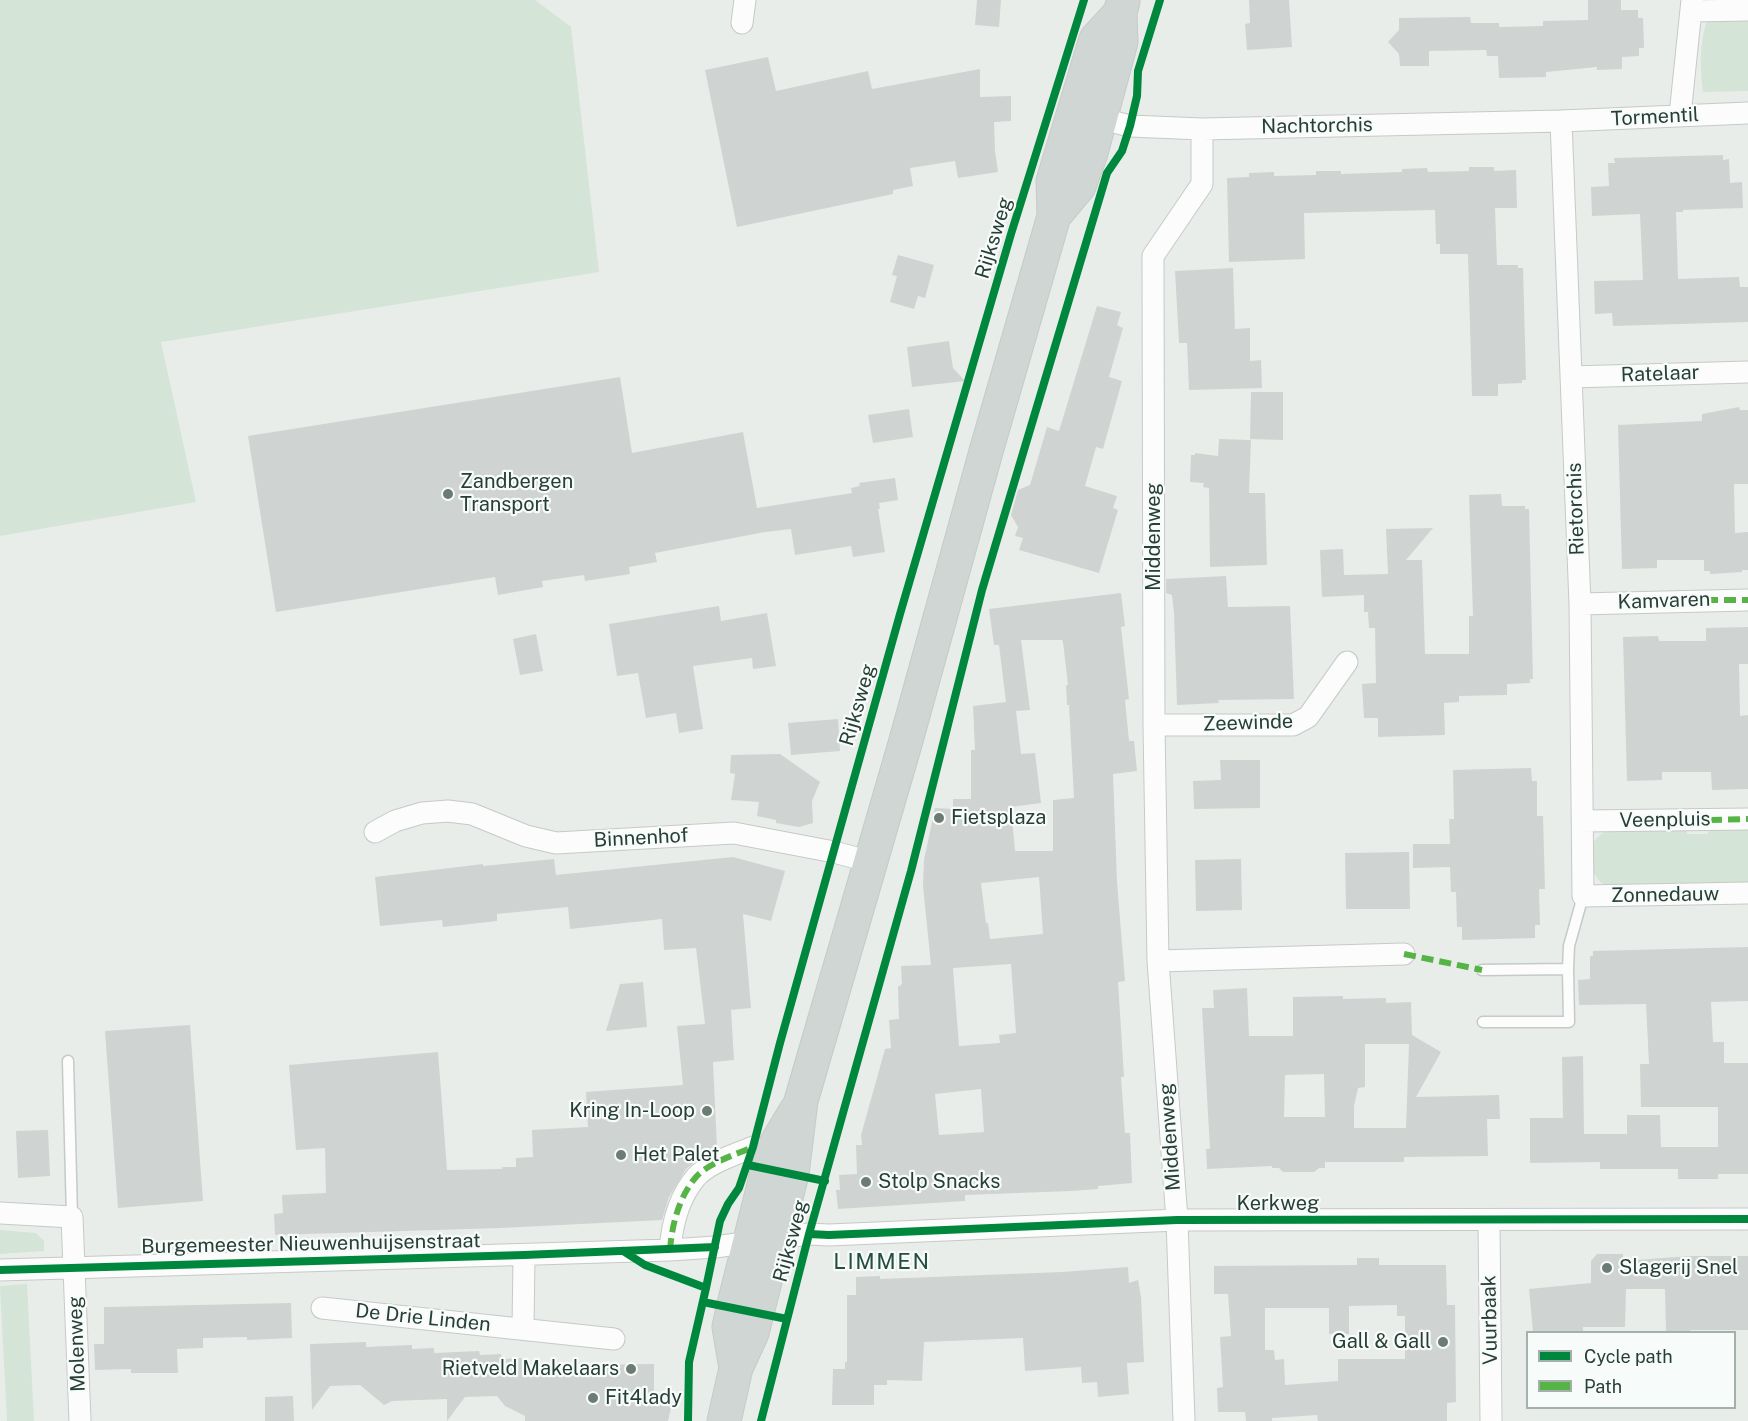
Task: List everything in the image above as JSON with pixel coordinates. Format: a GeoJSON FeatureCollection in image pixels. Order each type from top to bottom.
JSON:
{"type":"FeatureCollection","features":[{"type":"Feature","properties":{"kind":"main road","name":"Rijksweg"},"geometry":{"type":"LineString","coordinates":[[724,1421],[736,1368],[752,1333],[763,1241],[794,1164],[801,1101],[1054,216],[1053,181],[1087,115],[1096,39],[1121,6]]}},
{"type":"Feature","properties":{"kind":"street"},"geometry":{"type":"LineString","coordinates":[[742,23],[745,0]]}},
{"type":"Feature","properties":{"kind":"street"},"geometry":{"type":"LineString","coordinates":[[1680,115],[1691,5],[1748,10]]}},
{"type":"Feature","properties":{"kind":"street","name":"Tormentil"},"geometry":{"type":"LineString","coordinates":[[1561,121],[1748,113]]}},
{"type":"Feature","properties":{"kind":"street","name":"Nachtorchis"},"geometry":{"type":"LineString","coordinates":[[1087,115],[1130,126],[1202,129],[1561,121]]}},
{"type":"Feature","properties":{"kind":"street","name":"Rietorchis"},"geometry":{"type":"LineString","coordinates":[[1561,121],[1580,604],[1583,896]]}},
{"type":"Feature","properties":{"kind":"street","name":"Middenweg"},"geometry":{"type":"LineString","coordinates":[[1184,1421],[1176,1220],[1158,961],[1154,725],[1153,256],[1202,184],[1202,129]]}},
{"type":"Feature","properties":{"kind":"street","name":"Ratelaar"},"geometry":{"type":"LineString","coordinates":[[1571,377],[1748,372]]}},
{"type":"Feature","properties":{"kind":"street","name":"Kamvaren"},"geometry":{"type":"LineString","coordinates":[[1580,604],[1748,600]]}},
{"type":"Feature","properties":{"kind":"street","name":"Zeewinde"},"geometry":{"type":"LineString","coordinates":[[1154,725],[1293,725],[1308,717],[1347,662]]}},
{"type":"Feature","properties":{"kind":"street","name":"Binnenhof"},"geometry":{"type":"LineString","coordinates":[[375,832],[395,821],[422,813],[448,812],[472,814],[526,836],[556,843],[734,833],[834,852],[871,862]]}},
{"type":"Feature","properties":{"kind":"street","name":"Veenpluis"},"geometry":{"type":"LineString","coordinates":[[1583,821],[1748,819]]}},
{"type":"Feature","properties":{"kind":"street","name":"Zonnedauw"},"geometry":{"type":"LineString","coordinates":[[1583,896],[1748,893]]}},
{"type":"Feature","properties":{"kind":"street"},"geometry":{"type":"LineString","coordinates":[[1158,961],[1404,954]]}},
{"type":"Feature","properties":{"kind":"street"},"geometry":{"type":"LineString","coordinates":[[670,1250],[672,1226],[684,1196],[697,1176],[713,1164],[753,1147]]}},
{"type":"Feature","properties":{"kind":"street"},"geometry":{"type":"LineString","coordinates":[[0,1213],[72,1217],[74,1267]]}},
{"type":"Feature","properties":{"kind":"street","name":"Kerkweg"},"geometry":{"type":"LineString","coordinates":[[763,1241],[809,1234],[1176,1220],[1748,1219]]}},
{"type":"Feature","properties":{"kind":"street","name":"Vuurbaak"},"geometry":{"type":"LineString","coordinates":[[1489,1220],[1491,1421]]}},
{"type":"Feature","properties":{"kind":"street","name":"Burgemeester Nieuwenhuijsenstraat"},"geometry":{"type":"LineString","coordinates":[[0,1270],[670,1250],[763,1241]]}},
{"type":"Feature","properties":{"kind":"street"},"geometry":{"type":"LineString","coordinates":[[523,1329],[524,1255]]}},
{"type":"Feature","properties":{"kind":"street","name":"Molenweg"},"geometry":{"type":"LineString","coordinates":[[74,1267],[80,1421]]}},
{"type":"Feature","properties":{"kind":"street","name":"De Drie Linden"},"geometry":{"type":"LineString","coordinates":[[322,1308],[614,1339]]}},
{"type":"Feature","properties":{"kind":"lane"},"geometry":{"type":"LineString","coordinates":[[1483,1022],[1569,1022],[1569,946],[1583,896]]}},
{"type":"Feature","properties":{"kind":"lane"},"geometry":{"type":"LineString","coordinates":[[1482,970],[1568,969]]}},
{"type":"Feature","properties":{"kind":"lane"},"geometry":{"type":"LineString","coordinates":[[68,1061],[72,1217]]}},
{"type":"Feature","properties":{"kind":"green space"},"geometry":{"type":"Polygon","coordinates":[[[0,0],[535,0],[571,27],[599,272],[161,342],[196,502],[0,536],[0,0]]]}},
{"type":"Feature","properties":{"kind":"green space"},"geometry":{"type":"Polygon","coordinates":[[[1748,20],[1748,91],[1703,92],[1701,56],[1707,21],[1748,20]]]}},
{"type":"Feature","properties":{"kind":"green space"},"geometry":{"type":"Polygon","coordinates":[[[1748,827],[1748,884],[1605,886],[1594,873],[1589,859],[1592,845],[1604,832],[1687,829],[1687,834],[1708,834],[1709,828],[1748,827]]]}},
{"type":"Feature","properties":{"kind":"green space"},"geometry":{"type":"Polygon","coordinates":[[[0,1230],[36,1233],[44,1241],[44,1251],[0,1254],[0,1230]]]}},
{"type":"Feature","properties":{"kind":"green space"},"geometry":{"type":"Polygon","coordinates":[[[27,1284],[34,1421],[7,1421],[0,1286],[27,1284]]]}},
{"type":"Feature","properties":{"kind":"building"},"geometry":{"type":"Polygon","coordinates":[[[977,0],[1001,0],[999,27],[975,25],[977,0]]]}},
{"type":"Feature","properties":{"kind":"building"},"geometry":{"type":"Polygon","coordinates":[[[1249,0],[1289,0],[1292,47],[1247,50],[1245,24],[1250,23],[1249,0]]]}},
{"type":"Feature","properties":{"kind":"building"},"geometry":{"type":"Polygon","coordinates":[[[1588,0],[1621,0],[1621,10],[1638,10],[1638,18],[1643,18],[1644,48],[1639,48],[1639,56],[1622,57],[1622,69],[1597,70],[1597,67],[1546,72],[1546,77],[1499,78],[1498,56],[1487,56],[1486,50],[1429,51],[1429,66],[1400,66],[1399,54],[1388,42],[1399,30],[1399,18],[1470,17],[1471,23],[1499,23],[1499,27],[1543,26],[1543,21],[1588,20],[1588,0]]]}},
{"type":"Feature","properties":{"kind":"building"},"geometry":{"type":"Polygon","coordinates":[[[768,57],[776,91],[868,71],[872,89],[980,69],[980,97],[1011,96],[1011,121],[994,122],[998,172],[958,178],[955,161],[910,168],[913,186],[893,190],[893,194],[737,227],[705,70],[768,57]]]}},
{"type":"Feature","properties":{"kind":"building"},"geometry":{"type":"Polygon","coordinates":[[[1723,155],[1723,160],[1729,159],[1730,183],[1742,182],[1743,208],[1676,212],[1678,279],[1739,277],[1740,287],[1748,287],[1748,322],[1613,326],[1612,313],[1595,314],[1594,281],[1643,280],[1640,214],[1592,216],[1591,187],[1609,186],[1608,163],[1615,163],[1614,158],[1723,155]]]}},
{"type":"Feature","properties":{"kind":"building"},"geometry":{"type":"Polygon","coordinates":[[[1469,167],[1494,167],[1494,171],[1516,170],[1517,208],[1495,208],[1497,265],[1518,265],[1518,268],[1523,268],[1526,380],[1522,380],[1522,383],[1498,384],[1498,396],[1472,396],[1468,254],[1440,254],[1440,244],[1436,244],[1435,210],[1304,213],[1305,259],[1229,262],[1227,178],[1249,177],[1249,173],[1274,172],[1274,176],[1316,175],[1316,171],[1341,171],[1341,174],[1402,172],[1402,169],[1427,168],[1428,172],[1469,171],[1469,167]]]}},
{"type":"Feature","properties":{"kind":"building"},"geometry":{"type":"Polygon","coordinates":[[[898,255],[934,265],[925,298],[918,296],[914,309],[890,302],[897,276],[892,275],[898,255]]]}},
{"type":"Feature","properties":{"kind":"building"},"geometry":{"type":"Polygon","coordinates":[[[1233,268],[1235,329],[1250,328],[1250,361],[1261,360],[1262,388],[1189,390],[1187,343],[1179,343],[1175,271],[1233,268]]]}},
{"type":"Feature","properties":{"kind":"building"},"geometry":{"type":"Polygon","coordinates":[[[1097,306],[1121,312],[1117,325],[1123,328],[1109,377],[1122,381],[1103,449],[1096,447],[1085,486],[1117,496],[1113,508],[1118,510],[1099,573],[1019,550],[1023,538],[1015,536],[1018,527],[1011,515],[1018,490],[1030,485],[1047,427],[1059,431],[1097,306]]]}},
{"type":"Feature","properties":{"kind":"building"},"geometry":{"type":"Polygon","coordinates":[[[949,341],[953,368],[965,381],[912,387],[907,347],[949,341]]]}},
{"type":"Feature","properties":{"kind":"building"},"geometry":{"type":"Polygon","coordinates":[[[620,377],[632,453],[743,432],[757,508],[852,493],[851,488],[860,486],[859,483],[895,478],[898,500],[879,503],[880,509],[878,509],[885,552],[853,557],[851,546],[795,555],[791,529],[655,553],[657,562],[629,567],[630,574],[585,581],[584,575],[542,581],[543,587],[498,595],[495,577],[276,612],[248,436],[620,377]]]}},
{"type":"Feature","properties":{"kind":"building"},"geometry":{"type":"Polygon","coordinates":[[[1251,392],[1283,392],[1283,440],[1250,439],[1251,392]]]}},
{"type":"Feature","properties":{"kind":"building"},"geometry":{"type":"Polygon","coordinates":[[[1739,407],[1740,410],[1748,410],[1748,484],[1734,484],[1735,533],[1748,532],[1748,570],[1710,574],[1710,571],[1704,571],[1704,560],[1657,560],[1657,568],[1622,569],[1618,425],[1702,421],[1702,414],[1739,407]]]}},
{"type":"Feature","properties":{"kind":"building"},"geometry":{"type":"Polygon","coordinates":[[[909,409],[913,437],[873,443],[868,415],[909,409]]]}},
{"type":"Feature","properties":{"kind":"building"},"geometry":{"type":"Polygon","coordinates":[[[1219,439],[1251,440],[1249,493],[1265,493],[1267,565],[1210,567],[1209,488],[1203,487],[1204,483],[1190,482],[1191,455],[1195,453],[1218,456],[1219,439]]]}},
{"type":"Feature","properties":{"kind":"building"},"geometry":{"type":"Polygon","coordinates":[[[1501,494],[1502,506],[1525,506],[1525,509],[1529,509],[1533,679],[1530,679],[1530,683],[1507,684],[1507,695],[1459,696],[1459,702],[1444,703],[1445,735],[1378,737],[1378,718],[1364,718],[1362,684],[1376,683],[1375,628],[1369,628],[1368,612],[1364,612],[1364,595],[1322,597],[1320,550],[1343,549],[1344,575],[1388,574],[1386,529],[1433,528],[1406,560],[1422,560],[1425,654],[1469,654],[1469,616],[1473,616],[1469,495],[1501,494]]]}},
{"type":"Feature","properties":{"kind":"building"},"geometry":{"type":"Polygon","coordinates":[[[1226,576],[1228,607],[1290,606],[1294,699],[1218,700],[1219,703],[1177,705],[1174,613],[1172,595],[1166,593],[1166,579],[1226,576]]]}},
{"type":"Feature","properties":{"kind":"building"},"geometry":{"type":"Polygon","coordinates":[[[1121,593],[1125,626],[1121,627],[1129,699],[1125,700],[1129,741],[1134,741],[1137,771],[1113,774],[1117,882],[1125,981],[1118,982],[1124,1077],[1121,1077],[1125,1133],[1130,1133],[1132,1183],[1071,1191],[965,1195],[965,1201],[838,1209],[836,1190],[840,1190],[839,1175],[857,1174],[856,1145],[862,1145],[861,1135],[885,1049],[891,1048],[889,1020],[899,1019],[898,987],[902,984],[901,966],[931,965],[923,886],[924,860],[935,808],[953,809],[953,799],[971,799],[971,750],[975,750],[973,706],[1006,702],[999,645],[994,645],[989,609],[1121,593]],[[1021,640],[1030,710],[1016,711],[1021,754],[1035,753],[1041,803],[1011,807],[1015,851],[1053,851],[1053,800],[1074,798],[1069,705],[1067,705],[1066,685],[1068,685],[1062,640],[1021,640]],[[1039,877],[981,883],[990,939],[1043,934],[1039,877]],[[1011,964],[953,968],[959,1046],[1000,1043],[999,1035],[1016,1033],[1011,964]],[[981,1089],[935,1094],[939,1135],[984,1132],[981,1089]]]}},
{"type":"Feature","properties":{"kind":"building"},"geometry":{"type":"Polygon","coordinates":[[[719,606],[721,621],[767,613],[776,666],[753,669],[752,658],[693,666],[703,729],[679,733],[676,713],[646,718],[638,673],[617,676],[609,624],[719,606]]]}},
{"type":"Feature","properties":{"kind":"building"},"geometry":{"type":"Polygon","coordinates":[[[1748,627],[1748,664],[1739,664],[1740,716],[1748,715],[1748,789],[1712,790],[1711,772],[1662,772],[1662,780],[1627,781],[1623,637],[1658,636],[1659,641],[1706,641],[1706,628],[1748,627]]]}},
{"type":"Feature","properties":{"kind":"building"},"geometry":{"type":"Polygon","coordinates":[[[536,634],[543,671],[520,675],[513,639],[536,634]]]}},
{"type":"Feature","properties":{"kind":"building"},"geometry":{"type":"Polygon","coordinates":[[[838,719],[840,751],[791,755],[788,723],[838,719]]]}},
{"type":"Feature","properties":{"kind":"building"},"geometry":{"type":"Polygon","coordinates":[[[780,754],[820,782],[812,801],[813,823],[799,827],[776,823],[776,820],[757,816],[759,802],[731,800],[735,774],[730,773],[731,755],[780,754]]]}},
{"type":"Feature","properties":{"kind":"building"},"geometry":{"type":"Polygon","coordinates":[[[1220,760],[1260,760],[1260,808],[1194,809],[1193,781],[1221,780],[1220,760]]]}},
{"type":"Feature","properties":{"kind":"building"},"geometry":{"type":"Polygon","coordinates":[[[1531,768],[1532,781],[1537,781],[1537,816],[1543,816],[1545,889],[1539,889],[1540,925],[1535,925],[1535,938],[1462,940],[1462,927],[1457,927],[1456,892],[1451,892],[1450,867],[1413,868],[1413,844],[1450,844],[1449,819],[1454,819],[1453,770],[1531,768]]]}},
{"type":"Feature","properties":{"kind":"building"},"geometry":{"type":"Polygon","coordinates":[[[1409,852],[1410,909],[1346,909],[1345,853],[1409,852]]]}},
{"type":"Feature","properties":{"kind":"building"},"geometry":{"type":"Polygon","coordinates":[[[733,857],[785,871],[771,921],[743,914],[751,1008],[731,1010],[734,1060],[713,1062],[717,1148],[686,1169],[669,1197],[662,1220],[275,1235],[274,1214],[283,1213],[282,1195],[326,1193],[325,1148],[296,1150],[289,1065],[438,1052],[447,1170],[502,1169],[502,1167],[516,1167],[516,1158],[533,1157],[532,1130],[588,1127],[586,1092],[683,1085],[677,1026],[705,1024],[696,948],[664,950],[662,919],[570,929],[568,907],[497,914],[497,921],[443,927],[442,920],[380,926],[375,877],[483,864],[483,866],[554,859],[556,875],[733,857]]]}},
{"type":"Feature","properties":{"kind":"building"},"geometry":{"type":"Polygon","coordinates":[[[1241,859],[1242,910],[1196,911],[1195,860],[1241,859]]]}},
{"type":"Feature","properties":{"kind":"building"},"geometry":{"type":"Polygon","coordinates":[[[1748,947],[1748,1001],[1711,1002],[1713,1042],[1724,1042],[1724,1063],[1748,1063],[1748,1174],[1718,1174],[1718,1179],[1678,1179],[1678,1169],[1600,1169],[1600,1162],[1530,1163],[1530,1118],[1563,1118],[1562,1057],[1583,1056],[1584,1134],[1627,1134],[1627,1115],[1660,1115],[1661,1147],[1718,1147],[1718,1107],[1641,1107],[1640,1064],[1649,1064],[1646,1004],[1579,1005],[1578,980],[1590,979],[1590,956],[1593,956],[1593,951],[1748,947]]]}},
{"type":"Feature","properties":{"kind":"building"},"geometry":{"type":"Polygon","coordinates":[[[643,982],[647,1027],[606,1031],[620,984],[643,982]]]}},
{"type":"Feature","properties":{"kind":"building"},"geometry":{"type":"Polygon","coordinates":[[[1247,988],[1249,1036],[1293,1036],[1293,997],[1343,996],[1343,999],[1386,998],[1386,1003],[1411,1002],[1412,1035],[1441,1052],[1416,1097],[1499,1095],[1500,1119],[1487,1119],[1488,1156],[1404,1157],[1404,1162],[1325,1162],[1325,1168],[1319,1168],[1314,1172],[1283,1172],[1272,1166],[1207,1169],[1206,1149],[1210,1149],[1202,1008],[1214,1008],[1213,990],[1247,988]],[[1365,1044],[1365,1087],[1358,1088],[1354,1106],[1354,1128],[1406,1128],[1409,1044],[1365,1044]],[[1324,1074],[1285,1075],[1284,1117],[1325,1117],[1324,1074]]]}},
{"type":"Feature","properties":{"kind":"building"},"geometry":{"type":"Polygon","coordinates":[[[190,1025],[203,1201],[118,1208],[105,1031],[190,1025]]]}},
{"type":"Feature","properties":{"kind":"building"},"geometry":{"type":"Polygon","coordinates":[[[48,1130],[50,1176],[18,1178],[16,1131],[48,1130]]]}},
{"type":"Feature","properties":{"kind":"building"},"geometry":{"type":"Polygon","coordinates":[[[1597,1254],[1623,1254],[1623,1261],[1690,1256],[1748,1256],[1748,1330],[1666,1331],[1665,1289],[1626,1289],[1625,1327],[1583,1327],[1583,1331],[1533,1331],[1529,1289],[1591,1283],[1591,1261],[1597,1254]]]}},
{"type":"Feature","properties":{"kind":"building"},"geometry":{"type":"Polygon","coordinates":[[[1357,1258],[1379,1258],[1379,1265],[1446,1265],[1447,1305],[1455,1305],[1456,1402],[1447,1403],[1447,1421],[1318,1421],[1317,1415],[1272,1418],[1272,1421],[1246,1421],[1245,1412],[1218,1412],[1217,1388],[1223,1387],[1220,1337],[1231,1336],[1228,1294],[1214,1294],[1214,1266],[1357,1265],[1357,1258]],[[1397,1305],[1349,1306],[1349,1334],[1329,1334],[1329,1308],[1265,1308],[1265,1350],[1274,1350],[1275,1360],[1284,1359],[1285,1385],[1338,1381],[1338,1359],[1405,1359],[1405,1316],[1397,1316],[1397,1305]]]}},
{"type":"Feature","properties":{"kind":"building"},"geometry":{"type":"Polygon","coordinates":[[[1128,1267],[1129,1283],[1138,1280],[1141,1297],[1144,1362],[1127,1363],[1129,1394],[1098,1397],[1097,1382],[1082,1383],[1081,1367],[1025,1371],[1023,1338],[924,1342],[922,1381],[887,1380],[887,1385],[874,1385],[874,1405],[832,1405],[833,1369],[845,1369],[845,1362],[847,1362],[847,1295],[856,1295],[856,1277],[880,1276],[880,1279],[1062,1272],[1128,1267]]]}},
{"type":"Feature","properties":{"kind":"building"},"geometry":{"type":"Polygon","coordinates":[[[291,1303],[292,1338],[247,1340],[247,1337],[203,1338],[203,1348],[177,1349],[178,1373],[131,1373],[131,1369],[95,1370],[94,1344],[104,1344],[104,1307],[291,1303]]]}},
{"type":"Feature","properties":{"kind":"building"},"geometry":{"type":"Polygon","coordinates":[[[366,1342],[366,1347],[412,1345],[412,1349],[434,1348],[434,1353],[479,1351],[480,1355],[501,1354],[502,1359],[525,1358],[525,1368],[654,1364],[654,1396],[672,1403],[668,1421],[525,1421],[525,1416],[505,1406],[497,1396],[465,1397],[447,1421],[447,1399],[392,1401],[384,1405],[360,1385],[330,1386],[312,1410],[310,1344],[366,1342]]]}},
{"type":"Feature","properties":{"kind":"building"},"geometry":{"type":"Polygon","coordinates":[[[293,1396],[294,1421],[265,1421],[265,1397],[293,1396]]]}},
{"type":"Feature","properties":{"kind":"marked path"},"geometry":{"type":"LineString","coordinates":[[1706,600],[1748,600]]}},
{"type":"Feature","properties":{"kind":"marked path"},"geometry":{"type":"LineString","coordinates":[[1710,820],[1748,819]]}},
{"type":"Feature","properties":{"kind":"marked path"},"geometry":{"type":"LineString","coordinates":[[1404,954],[1482,970]]}},
{"type":"Feature","properties":{"kind":"marked path"},"geometry":{"type":"LineString","coordinates":[[670,1250],[677,1211],[696,1177],[715,1163],[753,1147]]}},
{"type":"Feature","properties":{"kind":"cycle path"},"geometry":{"type":"LineString","coordinates":[[688,1421],[689,1362],[720,1221],[739,1188],[753,1147],[900,614],[1011,234],[1084,0]]}},
{"type":"Feature","properties":{"kind":"cycle path"},"geometry":{"type":"LineString","coordinates":[[761,1421],[809,1234],[911,871],[982,590],[1107,173],[1122,151],[1130,126],[1137,96],[1138,71],[1160,0]]}},
{"type":"Feature","properties":{"kind":"cycle path"},"geometry":{"type":"LineString","coordinates":[[748,1165],[825,1181]]}},
{"type":"Feature","properties":{"kind":"cycle path"},"geometry":{"type":"LineString","coordinates":[[809,1234],[1177,1220],[1748,1219]]}},
{"type":"Feature","properties":{"kind":"cycle path"},"geometry":{"type":"LineString","coordinates":[[0,1270],[524,1255],[715,1247]]}},
{"type":"Feature","properties":{"kind":"cycle path"},"geometry":{"type":"LineString","coordinates":[[623,1251],[645,1265],[706,1288]]}},
{"type":"Feature","properties":{"kind":"cycle path"},"geometry":{"type":"LineString","coordinates":[[703,1302],[787,1319]]}},
{"type":"Feature","properties":{"kind":"place","name":"Zandbergen Transport"},"geometry":{"type":"Point","coordinates":[448,494]}},
{"type":"Feature","properties":{"kind":"place","name":"Fietsplaza"},"geometry":{"type":"Point","coordinates":[939,818]}},
{"type":"Feature","properties":{"kind":"place","name":"Kring In-Loop"},"geometry":{"type":"Point","coordinates":[707,1111]}},
{"type":"Feature","properties":{"kind":"place","name":"Het Palet"},"geometry":{"type":"Point","coordinates":[621,1155]}},
{"type":"Feature","properties":{"kind":"place","name":"Stolp Snacks"},"geometry":{"type":"Point","coordinates":[866,1182]}},
{"type":"Feature","properties":{"kind":"place","name":"Slagerij Snel"},"geometry":{"type":"Point","coordinates":[1607,1268]}},
{"type":"Feature","properties":{"kind":"place","name":"Gall & Gall"},"geometry":{"type":"Point","coordinates":[1443,1342]}},
{"type":"Feature","properties":{"kind":"place","name":"Rietveld Makelaars"},"geometry":{"type":"Point","coordinates":[631,1369]}},
{"type":"Feature","properties":{"kind":"place","name":"Fit4lady"},"geometry":{"type":"Point","coordinates":[593,1398]}},
{"type":"Feature","properties":{"kind":"district","name":"LIMMEN"},"geometry":{"type":"Point","coordinates":[882,1262]}}]}
